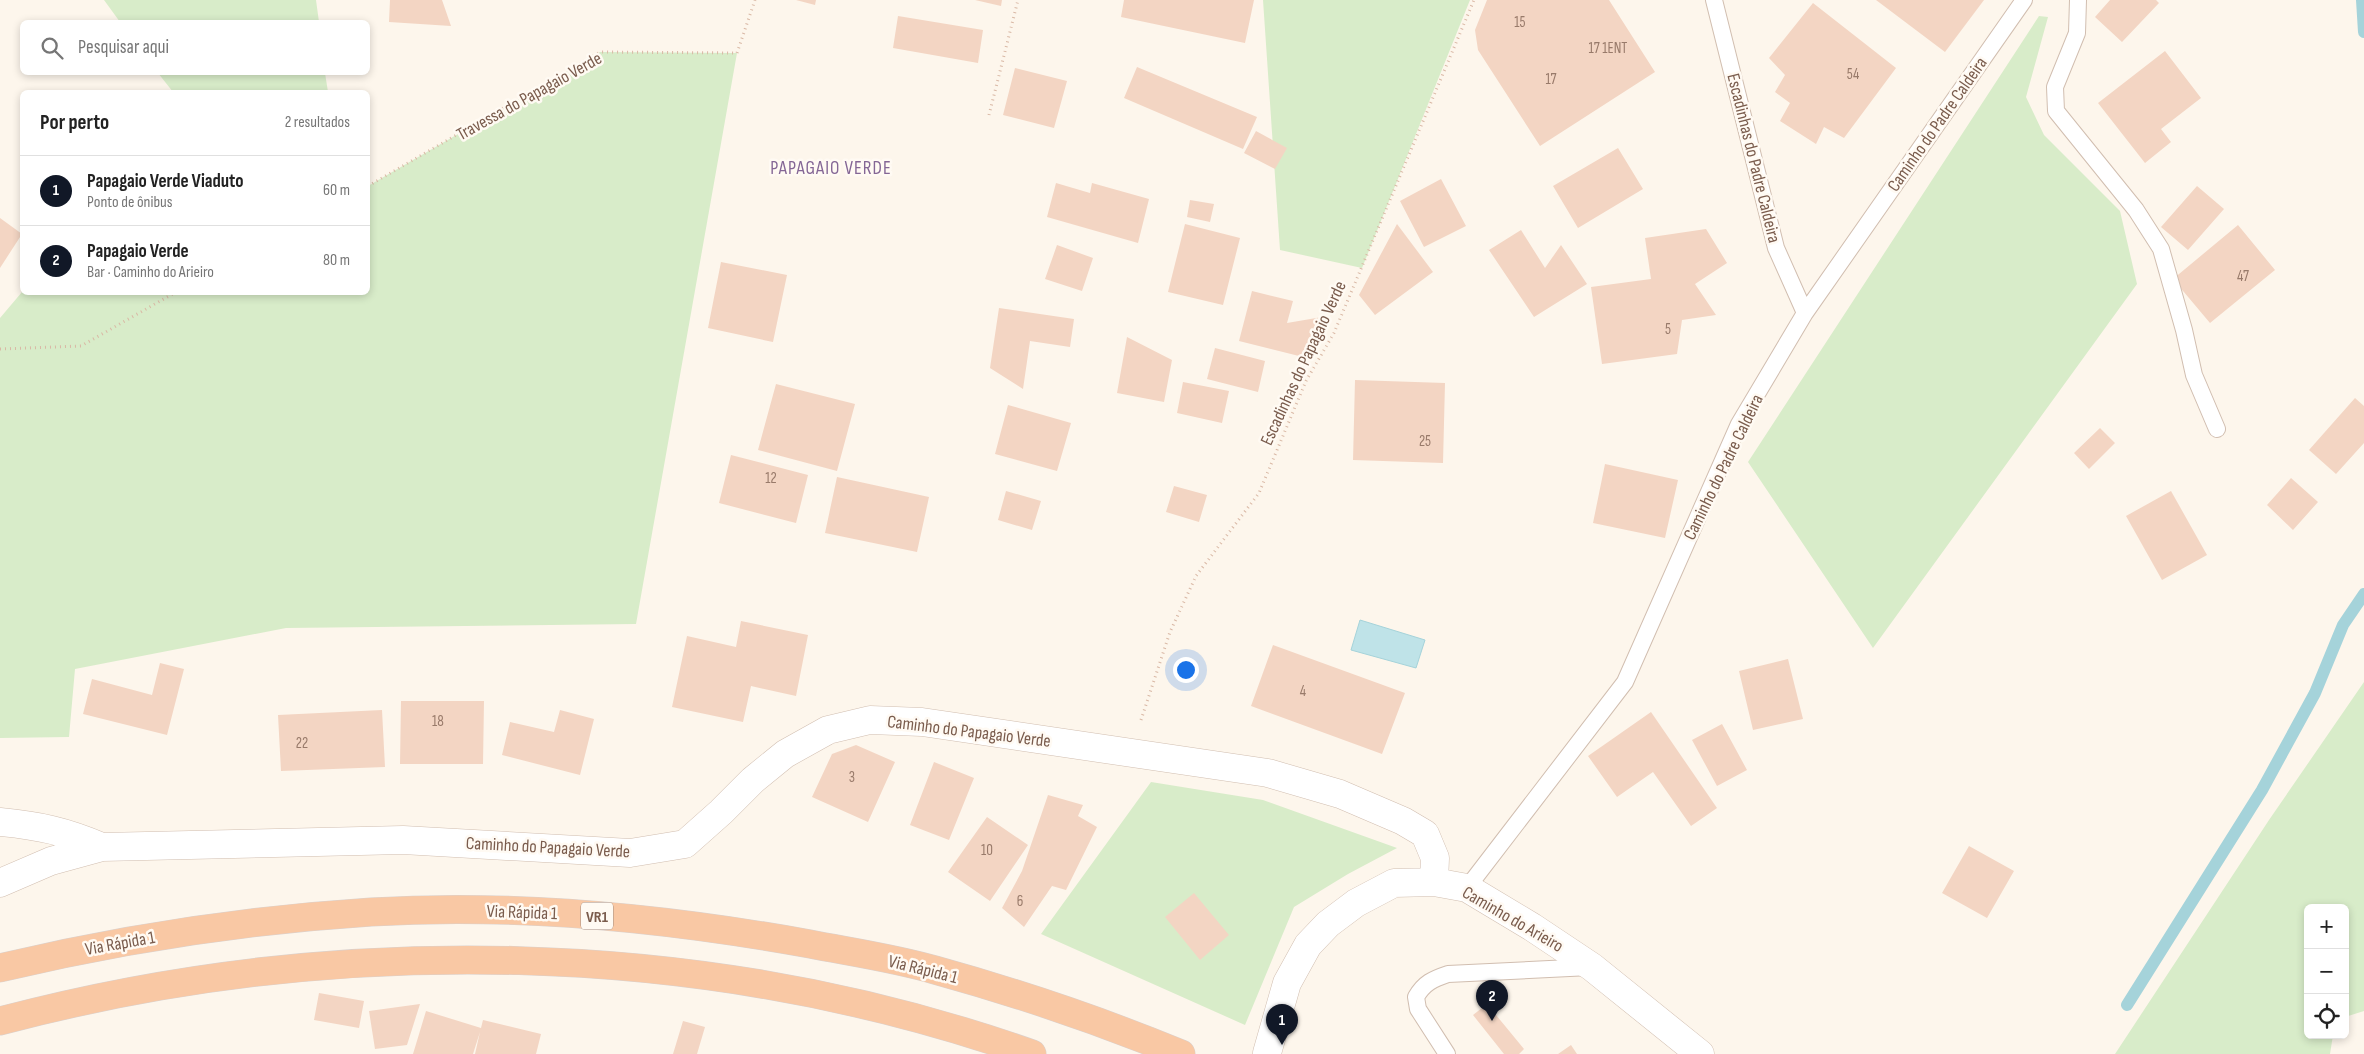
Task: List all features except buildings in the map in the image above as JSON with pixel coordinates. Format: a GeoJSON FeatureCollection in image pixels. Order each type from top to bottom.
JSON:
{"type":"FeatureCollection","features":[{"type":"Feature","properties":{"kind":"highway","name":"Via Rápida 1"},"geometry":{"type":"LineString","coordinates":[[0,968],[144,938],[251,923],[371,912],[466,910],[561,913],[656,921],[750,933],[932,969],[1098,1022],[1180,1054]]}},
{"type":"Feature","properties":{"kind":"highway"},"geometry":{"type":"LineString","coordinates":[[0,1021],[43,1009],[156,987],[257,973],[366,963],[460,960],[555,962],[649,969],[743,982],[836,999],[925,1021],[1032,1054]]}},
{"type":"Feature","properties":{"kind":"street","name":"Caminho do Papagaio Verde"},"geometry":{"type":"LineString","coordinates":[[102,847],[403,840],[630,853],[685,844],[722,812],[753,780],[785,754],[828,730],[870,720],[922,722],[1268,773],[1340,794],[1403,821],[1425,834],[1435,858],[1434,882]]}},
{"type":"Feature","properties":{"kind":"street"},"geometry":{"type":"LineString","coordinates":[[0,822],[39,826],[69,833],[102,847]]}},
{"type":"Feature","properties":{"kind":"street"},"geometry":{"type":"LineString","coordinates":[[0,883],[51,861],[102,847]]}},
{"type":"Feature","properties":{"kind":"street","name":"Caminho do Arieiro"},"geometry":{"type":"LineString","coordinates":[[1267,1052],[1287,983],[1308,945],[1328,924],[1356,904],[1394,883],[1434,882],[1467,888],[1592,967],[1700,1054]]}},
{"type":"Feature","properties":{"kind":"lane","name":"Escadinhas do Padre Caldeira"},"geometry":{"type":"LineString","coordinates":[[1714,0],[1776,248],[1805,313]]}},
{"type":"Feature","properties":{"kind":"lane","name":"Caminho do Padre Caldeira"},"geometry":{"type":"LineString","coordinates":[[1467,888],[1624,682],[1739,424],[1805,313],[2024,0]]}},
{"type":"Feature","properties":{"kind":"lane"},"geometry":{"type":"LineString","coordinates":[[2078,0],[2077,33],[2055,87],[2056,111],[2136,210],[2161,249],[2184,330],[2194,375],[2217,429]]}},
{"type":"Feature","properties":{"kind":"lane"},"geometry":{"type":"LineString","coordinates":[[1447,1054],[1418,1009],[1416,997],[1421,988],[1431,979],[1448,974],[1592,967]]}},
{"type":"Feature","properties":{"kind":"path","name":"Travessa do Papagaio Verde"},"geometry":{"type":"LineString","coordinates":[[370,185],[600,52],[738,52],[755,0]]}},
{"type":"Feature","properties":{"kind":"path"},"geometry":{"type":"LineString","coordinates":[[989,115],[1018,0]]}},
{"type":"Feature","properties":{"kind":"path","name":"Escadinhas do Papagaio Verde"},"geometry":{"type":"LineString","coordinates":[[1130,754],[1177,616],[1196,576],[1259,493],[1306,380],[1337,325],[1474,0]]}},
{"type":"Feature","properties":{"kind":"path"},"geometry":{"type":"LineString","coordinates":[[0,349],[81,346],[171,295]]}},
{"type":"Feature","properties":{"kind":"green space"},"geometry":{"type":"Polygon","coordinates":[[[104,0],[316,0],[319,20],[119,20],[104,0]]]}},
{"type":"Feature","properties":{"kind":"green space"},"geometry":{"type":"Polygon","coordinates":[[[1263,0],[1470,0],[1362,268],[1280,250],[1263,0]]]}},
{"type":"Feature","properties":{"kind":"green space"},"geometry":{"type":"Polygon","coordinates":[[[2039,16],[2048,17],[2026,97],[2044,135],[2120,211],[2137,284],[1873,648],[1748,462],[2039,16]]]}},
{"type":"Feature","properties":{"kind":"green space"},"geometry":{"type":"Polygon","coordinates":[[[600,52],[737,53],[636,624],[286,628],[75,669],[69,737],[0,738],[0,318],[20,294],[370,295],[370,185],[600,52]]]}},
{"type":"Feature","properties":{"kind":"green space"},"geometry":{"type":"Polygon","coordinates":[[[160,75],[325,75],[328,90],[171,90],[160,75]]]}},
{"type":"Feature","properties":{"kind":"green space"},"geometry":{"type":"Polygon","coordinates":[[[2364,682],[2364,1011],[2349,1016],[2349,904],[2304,904],[2304,1039],[2332,1039],[2330,1054],[2115,1054],[2269,820],[2364,682]]]}},
{"type":"Feature","properties":{"kind":"green space"},"geometry":{"type":"Polygon","coordinates":[[[1151,782],[1263,800],[1397,848],[1348,874],[1294,907],[1245,1025],[1041,934],[1151,782]]]}},
{"type":"Feature","properties":{"kind":"water"},"geometry":{"type":"Polygon","coordinates":[[[1360,620],[1425,640],[1416,668],[1351,650],[1360,620]]]}},
{"type":"Feature","properties":{"kind":"waterway"},"geometry":{"type":"LineString","coordinates":[[2362,0],[2364,32]]}},
{"type":"Feature","properties":{"kind":"waterway"},"geometry":{"type":"LineString","coordinates":[[2127,1005],[2262,790],[2315,693],[2343,625],[2364,594]]}},
{"type":"Feature","properties":{"kind":"place","name":"Papagaio Verde"},"geometry":{"type":"Point","coordinates":[1492,1021]}},
{"type":"Feature","properties":{"kind":"place","name":"Papagaio Verde Viaduto"},"geometry":{"type":"Point","coordinates":[1282,1045]}},
{"type":"Feature","properties":{"kind":"district","name":"PAPAGAIO VERDE"},"geometry":{"type":"Point","coordinates":[831,167]}}]}
